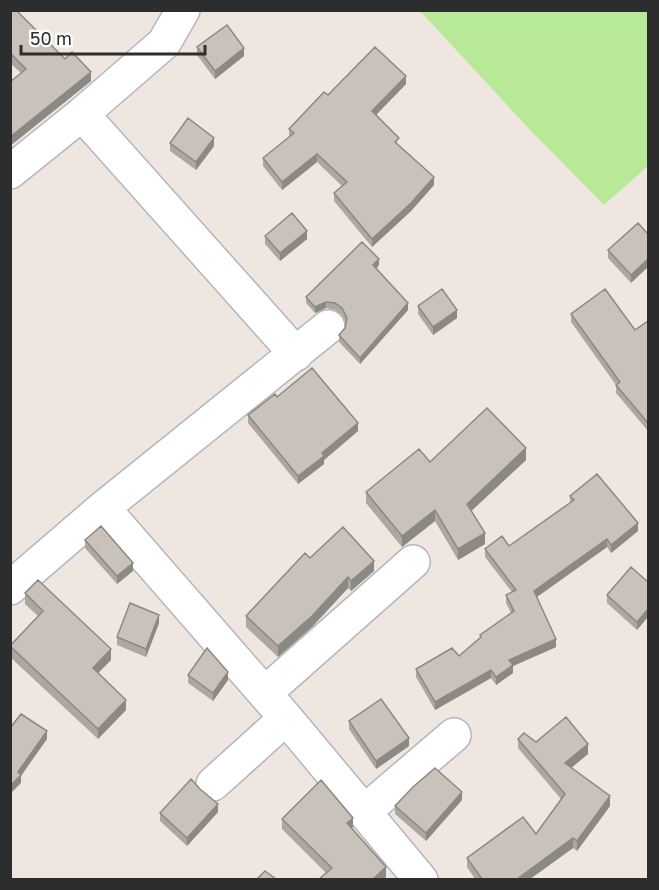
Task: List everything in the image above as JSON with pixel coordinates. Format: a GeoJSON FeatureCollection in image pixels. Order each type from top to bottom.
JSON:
{"type":"FeatureCollection","features":[{"type":"Feature","properties":{"kind":"street"},"geometry":{"type":"LineString","coordinates":[[10,172],[164,43],[183,10]]}},
{"type":"Feature","properties":{"kind":"street"},"geometry":{"type":"LineString","coordinates":[[82,114],[296,354]]}},
{"type":"Feature","properties":{"kind":"street"},"geometry":{"type":"LineString","coordinates":[[10,588],[103,508],[328,327]]}},
{"type":"Feature","properties":{"kind":"street"},"geometry":{"type":"LineString","coordinates":[[103,508],[265,693],[421,879]]}},
{"type":"Feature","properties":{"kind":"street"},"geometry":{"type":"LineString","coordinates":[[265,693],[413,562]]}},
{"type":"Feature","properties":{"kind":"street"},"geometry":{"type":"LineString","coordinates":[[213,784],[286,718]]}},
{"type":"Feature","properties":{"kind":"street"},"geometry":{"type":"LineString","coordinates":[[364,812],[454,735]]}},
{"type":"Feature","properties":{"kind":"green space"},"geometry":{"type":"Polygon","coordinates":[[[420,11],[648,11],[648,166],[604,205],[531,131],[420,11]]]}},
{"type":"Feature","properties":{"kind":"building"},"geometry":{"type":"Polygon","coordinates":[[[10,10],[16,10],[65,59],[72,52],[91,72],[10,137],[10,82],[26,69],[10,53],[10,10]]]}},
{"type":"Feature","properties":{"kind":"building"},"geometry":{"type":"Polygon","coordinates":[[[227,25],[244,48],[215,71],[197,47],[227,25]]]}},
{"type":"Feature","properties":{"kind":"building"},"geometry":{"type":"Polygon","coordinates":[[[375,47],[406,76],[372,111],[399,138],[395,142],[434,177],[411,203],[372,239],[334,193],[347,182],[317,154],[282,182],[263,158],[294,133],[289,129],[324,92],[328,95],[375,47]]]}},
{"type":"Feature","properties":{"kind":"building"},"geometry":{"type":"Polygon","coordinates":[[[188,118],[214,138],[196,162],[170,143],[188,118]]]}},
{"type":"Feature","properties":{"kind":"building"},"geometry":{"type":"Polygon","coordinates":[[[292,213],[307,231],[280,253],[265,236],[292,213]]]}},
{"type":"Feature","properties":{"kind":"building"},"geometry":{"type":"Polygon","coordinates":[[[638,223],[648,234],[648,259],[631,275],[608,250],[638,223]]]}},
{"type":"Feature","properties":{"kind":"building"},"geometry":{"type":"Polygon","coordinates":[[[362,242],[379,259],[373,265],[408,303],[360,358],[339,335],[345,328],[347,318],[342,308],[335,303],[326,302],[315,307],[306,297],[362,242]]]}},
{"type":"Feature","properties":{"kind":"building"},"geometry":{"type":"Polygon","coordinates":[[[442,289],[457,310],[433,327],[418,306],[442,289]]]}},
{"type":"Feature","properties":{"kind":"building"},"geometry":{"type":"Polygon","coordinates":[[[605,289],[635,330],[648,321],[648,423],[616,385],[620,382],[571,314],[605,289]]]}},
{"type":"Feature","properties":{"kind":"building"},"geometry":{"type":"Polygon","coordinates":[[[312,368],[358,423],[322,453],[324,456],[298,476],[248,415],[275,394],[277,397],[312,368]]]}},
{"type":"Feature","properties":{"kind":"building"},"geometry":{"type":"Polygon","coordinates":[[[487,408],[526,448],[467,504],[485,533],[458,549],[435,510],[402,536],[366,492],[419,449],[430,462],[487,408]]]}},
{"type":"Feature","properties":{"kind":"building"},"geometry":{"type":"Polygon","coordinates":[[[597,474],[638,523],[611,545],[607,539],[534,591],[556,639],[509,660],[513,665],[496,677],[491,670],[435,702],[416,669],[452,648],[459,656],[481,637],[480,635],[514,611],[506,595],[516,590],[485,549],[502,536],[509,546],[574,500],[570,496],[597,474]]]}},
{"type":"Feature","properties":{"kind":"building"},"geometry":{"type":"Polygon","coordinates":[[[101,526],[133,563],[117,576],[85,540],[101,526]]]}},
{"type":"Feature","properties":{"kind":"building"},"geometry":{"type":"Polygon","coordinates":[[[343,527],[374,561],[351,581],[348,577],[312,616],[278,646],[246,616],[305,553],[310,558],[343,527]]]}},
{"type":"Feature","properties":{"kind":"building"},"geometry":{"type":"Polygon","coordinates":[[[631,567],[648,582],[648,609],[637,622],[607,595],[631,567]]]}},
{"type":"Feature","properties":{"kind":"building"},"geometry":{"type":"Polygon","coordinates":[[[38,580],[111,649],[93,668],[126,700],[98,729],[10,646],[43,611],[25,593],[38,580]]]}},
{"type":"Feature","properties":{"kind":"building"},"geometry":{"type":"Polygon","coordinates":[[[130,603],[159,615],[146,649],[117,637],[130,603]]]}},
{"type":"Feature","properties":{"kind":"building"},"geometry":{"type":"Polygon","coordinates":[[[207,648],[228,672],[213,693],[188,675],[207,648]]]}},
{"type":"Feature","properties":{"kind":"building"},"geometry":{"type":"Polygon","coordinates":[[[381,699],[409,738],[376,761],[349,721],[381,699]]]}},
{"type":"Feature","properties":{"kind":"building"},"geometry":{"type":"Polygon","coordinates":[[[21,714],[47,731],[18,772],[21,775],[10,786],[10,728],[21,714]]]}},
{"type":"Feature","properties":{"kind":"building"},"geometry":{"type":"Polygon","coordinates":[[[566,717],[588,744],[565,763],[610,796],[577,841],[573,838],[517,879],[482,879],[467,858],[523,817],[536,834],[565,794],[518,739],[524,733],[536,742],[566,717]]]}},
{"type":"Feature","properties":{"kind":"building"},"geometry":{"type":"Polygon","coordinates":[[[435,768],[462,792],[426,833],[395,806],[435,768]]]}},
{"type":"Feature","properties":{"kind":"building"},"geometry":{"type":"Polygon","coordinates":[[[191,779],[218,804],[187,838],[160,813],[191,779]]]}},
{"type":"Feature","properties":{"kind":"building"},"geometry":{"type":"Polygon","coordinates":[[[321,780],[353,818],[347,823],[386,867],[373,879],[319,879],[332,868],[282,819],[321,780]]]}},
{"type":"Feature","properties":{"kind":"building"},"geometry":{"type":"Polygon","coordinates":[[[265,871],[276,879],[257,879],[265,871]]]}}]}
